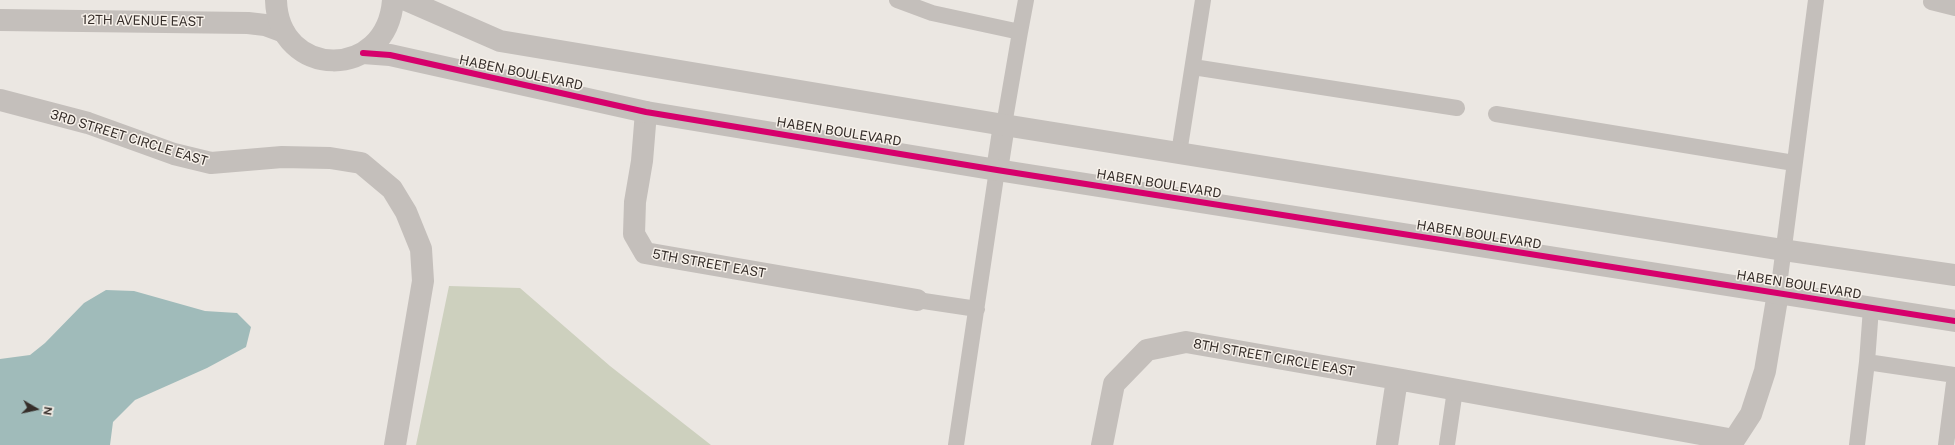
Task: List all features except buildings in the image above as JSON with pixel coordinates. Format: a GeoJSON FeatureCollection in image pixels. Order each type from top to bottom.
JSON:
{"type":"FeatureCollection","features":[{"type":"Feature","properties":{"kind":"street"},"geometry":{"type":"LineString","coordinates":[[276,0],[276,13],[284,32],[296,47],[314,57],[334,61],[354,58],[371,48],[384,33],[392,15],[393,0]]}},
{"type":"Feature","properties":{"kind":"street","name":"HABEN BOULEVARD"},"geometry":{"type":"LineString","coordinates":[[406,0],[500,41],[1004,125],[1783,250],[1955,275]]}},
{"type":"Feature","properties":{"kind":"street","name":"12TH AVENUE EAST"},"geometry":{"type":"LineString","coordinates":[[0,20],[248,23],[265,25],[284,32]]}},
{"type":"Feature","properties":{"kind":"street","name":"HABEN BOULEVARD"},"geometry":{"type":"LineString","coordinates":[[363,53],[390,55],[646,112],[997,170],[1955,321]]}},
{"type":"Feature","properties":{"kind":"street","name":"3RD STREET CIRCLE EAST"},"geometry":{"type":"LineString","coordinates":[[0,100],[88,123],[174,154],[210,163],[282,157],[330,158],[361,163],[392,189],[406,212],[421,249],[423,281],[396,445]]}},
{"type":"Feature","properties":{"kind":"street","name":"5TH STREET EAST"},"geometry":{"type":"LineString","coordinates":[[646,112],[642,161],[635,202],[634,234],[645,253],[917,300]]}},
{"type":"Feature","properties":{"kind":"street"},"geometry":{"type":"LineString","coordinates":[[997,170],[1004,125]]}},
{"type":"Feature","properties":{"kind":"street","name":"8TH STREET CIRCLE EAST"},"geometry":{"type":"LineString","coordinates":[[1102,445],[1114,384],[1147,350],[1186,342],[1734,440],[1751,414],[1765,371],[1778,293]]}},
{"type":"Feature","properties":{"kind":"street"},"geometry":{"type":"LineString","coordinates":[[1387,445],[1397,380]]}},
{"type":"Feature","properties":{"kind":"lane"},"geometry":{"type":"LineString","coordinates":[[897,0],[932,13],[1020,32]]}},
{"type":"Feature","properties":{"kind":"lane"},"geometry":{"type":"LineString","coordinates":[[1004,125],[1026,0]]}},
{"type":"Feature","properties":{"kind":"lane"},"geometry":{"type":"LineString","coordinates":[[1179,152],[1204,0]]}},
{"type":"Feature","properties":{"kind":"lane"},"geometry":{"type":"LineString","coordinates":[[1778,293],[1816,0]]}},
{"type":"Feature","properties":{"kind":"lane"},"geometry":{"type":"LineString","coordinates":[[1930,2],[1955,8]]}},
{"type":"Feature","properties":{"kind":"lane"},"geometry":{"type":"LineString","coordinates":[[1193,67],[1458,108]]}},
{"type":"Feature","properties":{"kind":"lane"},"geometry":{"type":"LineString","coordinates":[[1496,114],[1794,163]]}},
{"type":"Feature","properties":{"kind":"lane"},"geometry":{"type":"LineString","coordinates":[[956,445],[997,170]]}},
{"type":"Feature","properties":{"kind":"lane"},"geometry":{"type":"LineString","coordinates":[[917,300],[977,309]]}},
{"type":"Feature","properties":{"kind":"lane"},"geometry":{"type":"LineString","coordinates":[[1857,445],[1867,362],[1871,308]]}},
{"type":"Feature","properties":{"kind":"lane"},"geometry":{"type":"LineString","coordinates":[[1867,362],[1955,375],[1946,445]]}},
{"type":"Feature","properties":{"kind":"lane"},"geometry":{"type":"LineString","coordinates":[[1447,445],[1456,390]]}},
{"type":"Feature","properties":{"kind":"green space"},"geometry":{"type":"Polygon","coordinates":[[[449,286],[520,288],[610,366],[711,445],[416,445],[449,286]]]}},
{"type":"Feature","properties":{"kind":"water"},"geometry":{"type":"Polygon","coordinates":[[[106,290],[134,291],[205,311],[237,313],[251,327],[246,347],[207,368],[135,400],[113,422],[110,445],[0,445],[0,359],[30,355],[45,343],[84,303],[106,290]]]}},
{"type":"Feature","properties":{"kind":"cycle path"},"geometry":{"type":"LineString","coordinates":[[363,53],[390,55],[646,112],[997,170],[1955,321]]}}]}
